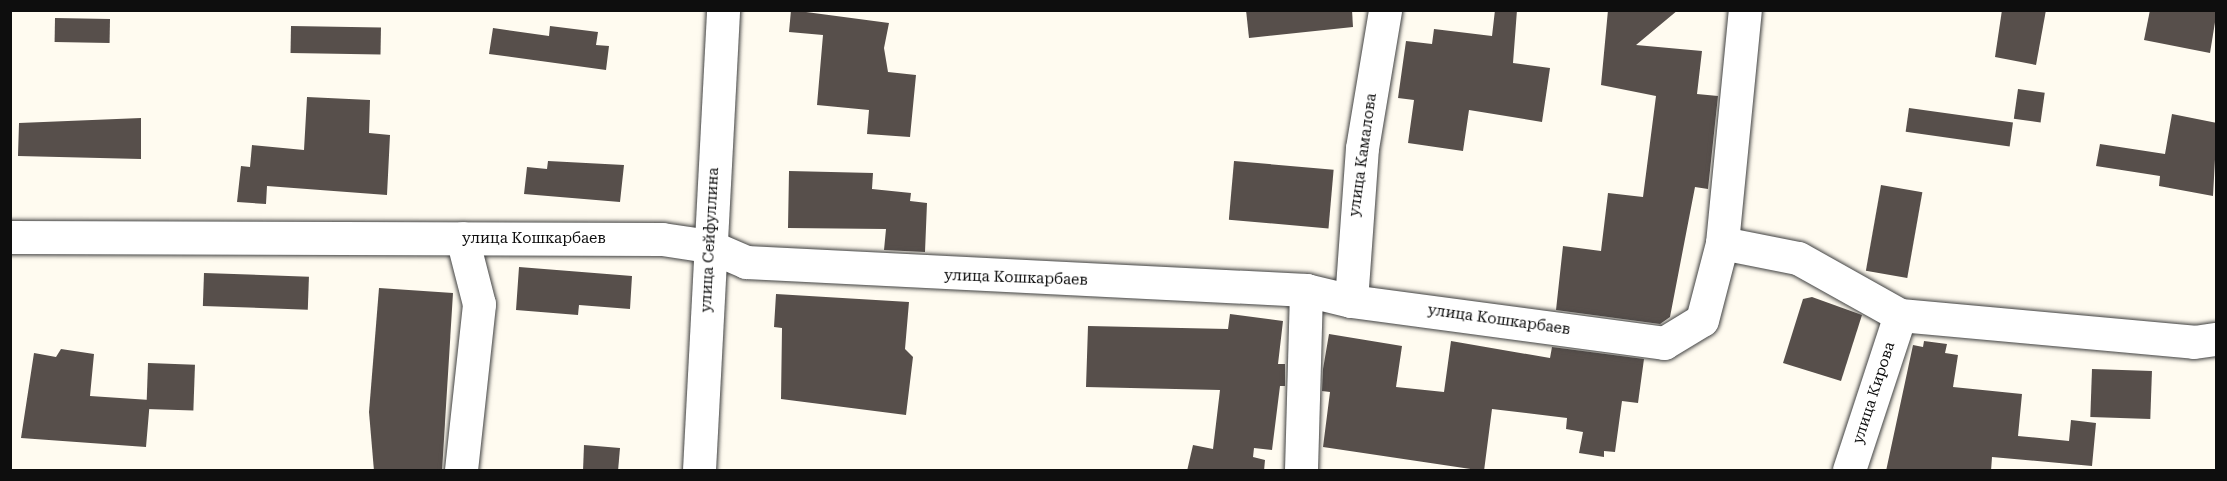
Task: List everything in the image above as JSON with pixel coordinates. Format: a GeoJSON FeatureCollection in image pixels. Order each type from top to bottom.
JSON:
{"type":"FeatureCollection","features":[{"type":"Feature","properties":{"kind":"street","name":"улица Сейфуллина"},"geometry":{"type":"LineString","coordinates":[[699,471],[723,10]]}},
{"type":"Feature","properties":{"kind":"street","name":"улица Камалова"},"geometry":{"type":"LineString","coordinates":[[1351,301],[1362,148],[1385,10]]}},
{"type":"Feature","properties":{"kind":"street","name":"улица Кошкарбаев"},"geometry":{"type":"LineString","coordinates":[[10,237],[662,239],[709,246],[746,262],[1306,290],[1351,301],[1664,343],[1702,320],[1722,243],[1745,10]]}},
{"type":"Feature","properties":{"kind":"street"},"geometry":{"type":"LineString","coordinates":[[461,471],[479,304],[462,238]]}},
{"type":"Feature","properties":{"kind":"street"},"geometry":{"type":"LineString","coordinates":[[1722,243],[1798,258],[1900,315],[2193,342],[2217,339]]}},
{"type":"Feature","properties":{"kind":"street"},"geometry":{"type":"LineString","coordinates":[[1301,471],[1306,290]]}},
{"type":"Feature","properties":{"kind":"street","name":"улица Кирова"},"geometry":{"type":"LineString","coordinates":[[1849,471],[1900,315]]}},
{"type":"Feature","properties":{"kind":"building"},"geometry":{"type":"Polygon","coordinates":[[[791,10],[889,23],[884,48],[888,72],[916,75],[910,137],[867,134],[869,110],[817,105],[823,35],[789,32],[791,10]]]}},
{"type":"Feature","properties":{"kind":"building"},"geometry":{"type":"Polygon","coordinates":[[[1246,10],[1352,10],[1353,27],[1249,38],[1246,10]]]}},
{"type":"Feature","properties":{"kind":"building"},"geometry":{"type":"Polygon","coordinates":[[[1495,10],[1517,10],[1513,63],[1550,68],[1542,122],[1469,110],[1463,151],[1408,143],[1414,100],[1398,98],[1406,41],[1432,44],[1434,29],[1492,36],[1495,10]]]}},
{"type":"Feature","properties":{"kind":"building"},"geometry":{"type":"Polygon","coordinates":[[[1608,10],[1678,10],[1636,45],[1702,51],[1697,94],[1718,96],[1708,189],[1695,187],[1670,317],[1660,324],[1556,310],[1563,246],[1601,251],[1608,193],[1643,197],[1656,96],[1601,85],[1608,10]]]}},
{"type":"Feature","properties":{"kind":"building"},"geometry":{"type":"Polygon","coordinates":[[[2002,10],[2046,10],[2036,65],[1995,57],[2002,10]]]}},
{"type":"Feature","properties":{"kind":"building"},"geometry":{"type":"Polygon","coordinates":[[[2150,10],[2217,10],[2210,53],[2144,40],[2150,10]]]}},
{"type":"Feature","properties":{"kind":"building"},"geometry":{"type":"Polygon","coordinates":[[[55,18],[110,19],[110,43],[55,42],[55,18]]]}},
{"type":"Feature","properties":{"kind":"building"},"geometry":{"type":"Polygon","coordinates":[[[291,26],[381,28],[381,55],[291,53],[291,26]]]}},
{"type":"Feature","properties":{"kind":"building"},"geometry":{"type":"Polygon","coordinates":[[[550,26],[598,32],[596,45],[609,46],[606,70],[489,54],[493,28],[549,36],[550,26]]]}},
{"type":"Feature","properties":{"kind":"building"},"geometry":{"type":"Polygon","coordinates":[[[2018,89],[2045,93],[2041,122],[2014,119],[2018,89]]]}},
{"type":"Feature","properties":{"kind":"building"},"geometry":{"type":"Polygon","coordinates":[[[307,97],[370,100],[369,133],[390,135],[387,195],[267,186],[266,204],[237,202],[241,166],[250,167],[252,145],[304,150],[307,97]]]}},
{"type":"Feature","properties":{"kind":"building"},"geometry":{"type":"Polygon","coordinates":[[[1909,108],[2013,123],[2010,146],[1906,132],[1909,108]]]}},
{"type":"Feature","properties":{"kind":"building"},"geometry":{"type":"Polygon","coordinates":[[[2172,114],[2217,123],[2213,196],[2159,186],[2160,176],[2096,166],[2100,144],[2165,154],[2172,114]]]}},
{"type":"Feature","properties":{"kind":"building"},"geometry":{"type":"Polygon","coordinates":[[[141,118],[141,159],[18,156],[19,123],[141,118]]]}},
{"type":"Feature","properties":{"kind":"building"},"geometry":{"type":"Polygon","coordinates":[[[548,161],[624,165],[620,202],[524,194],[527,167],[547,169],[548,161]]]}},
{"type":"Feature","properties":{"kind":"building"},"geometry":{"type":"Polygon","coordinates":[[[1234,161],[1334,170],[1328,228],[1229,220],[1234,161]]]}},
{"type":"Feature","properties":{"kind":"building"},"geometry":{"type":"Polygon","coordinates":[[[789,171],[873,173],[872,189],[911,193],[910,201],[927,203],[925,252],[884,250],[886,229],[788,228],[789,171]]]}},
{"type":"Feature","properties":{"kind":"building"},"geometry":{"type":"Polygon","coordinates":[[[1881,185],[1922,192],[1907,278],[1866,271],[1881,185]]]}},
{"type":"Feature","properties":{"kind":"building"},"geometry":{"type":"Polygon","coordinates":[[[519,267],[632,276],[630,309],[579,305],[578,315],[516,310],[519,267]]]}},
{"type":"Feature","properties":{"kind":"building"},"geometry":{"type":"Polygon","coordinates":[[[204,273],[309,277],[308,310],[203,306],[204,273]]]}},
{"type":"Feature","properties":{"kind":"building"},"geometry":{"type":"Polygon","coordinates":[[[379,288],[453,293],[442,471],[374,471],[369,412],[379,288]]]}},
{"type":"Feature","properties":{"kind":"building"},"geometry":{"type":"Polygon","coordinates":[[[776,294],[909,302],[905,349],[913,357],[906,415],[781,399],[782,328],[774,327],[776,294]]]}},
{"type":"Feature","properties":{"kind":"building"},"geometry":{"type":"Polygon","coordinates":[[[1812,297],[1862,315],[1841,381],[1783,363],[1803,299],[1812,297]]]}},
{"type":"Feature","properties":{"kind":"building"},"geometry":{"type":"Polygon","coordinates":[[[1230,314],[1283,321],[1278,364],[1285,364],[1285,386],[1280,386],[1272,450],[1254,448],[1253,457],[1265,460],[1264,471],[1187,471],[1193,445],[1213,449],[1220,390],[1086,387],[1088,326],[1228,329],[1230,314]]]}},
{"type":"Feature","properties":{"kind":"building"},"geometry":{"type":"Polygon","coordinates":[[[1329,334],[1402,346],[1396,387],[1444,392],[1451,341],[1550,358],[1552,347],[1644,359],[1638,403],[1622,401],[1615,452],[1604,451],[1604,457],[1579,453],[1583,432],[1566,429],[1567,418],[1492,409],[1484,471],[1323,447],[1330,392],[1322,391],[1323,369],[1329,334]]]}},
{"type":"Feature","properties":{"kind":"building"},"geometry":{"type":"Polygon","coordinates":[[[1924,341],[1947,344],[1945,353],[1958,355],[1953,387],[2022,394],[2018,436],[2069,441],[2071,420],[2096,423],[2092,466],[1992,457],[1991,471],[1886,471],[1913,345],[1923,347],[1924,341]]]}},
{"type":"Feature","properties":{"kind":"building"},"geometry":{"type":"Polygon","coordinates":[[[61,349],[94,354],[90,396],[150,400],[146,447],[21,438],[34,353],[56,357],[61,349]]]}},
{"type":"Feature","properties":{"kind":"building"},"geometry":{"type":"Polygon","coordinates":[[[148,363],[195,365],[193,411],[146,409],[148,363]]]}},
{"type":"Feature","properties":{"kind":"building"},"geometry":{"type":"Polygon","coordinates":[[[2092,369],[2152,371],[2150,419],[2090,417],[2092,369]]]}},
{"type":"Feature","properties":{"kind":"building"},"geometry":{"type":"Polygon","coordinates":[[[584,445],[620,448],[618,471],[583,471],[584,445]]]}}]}
